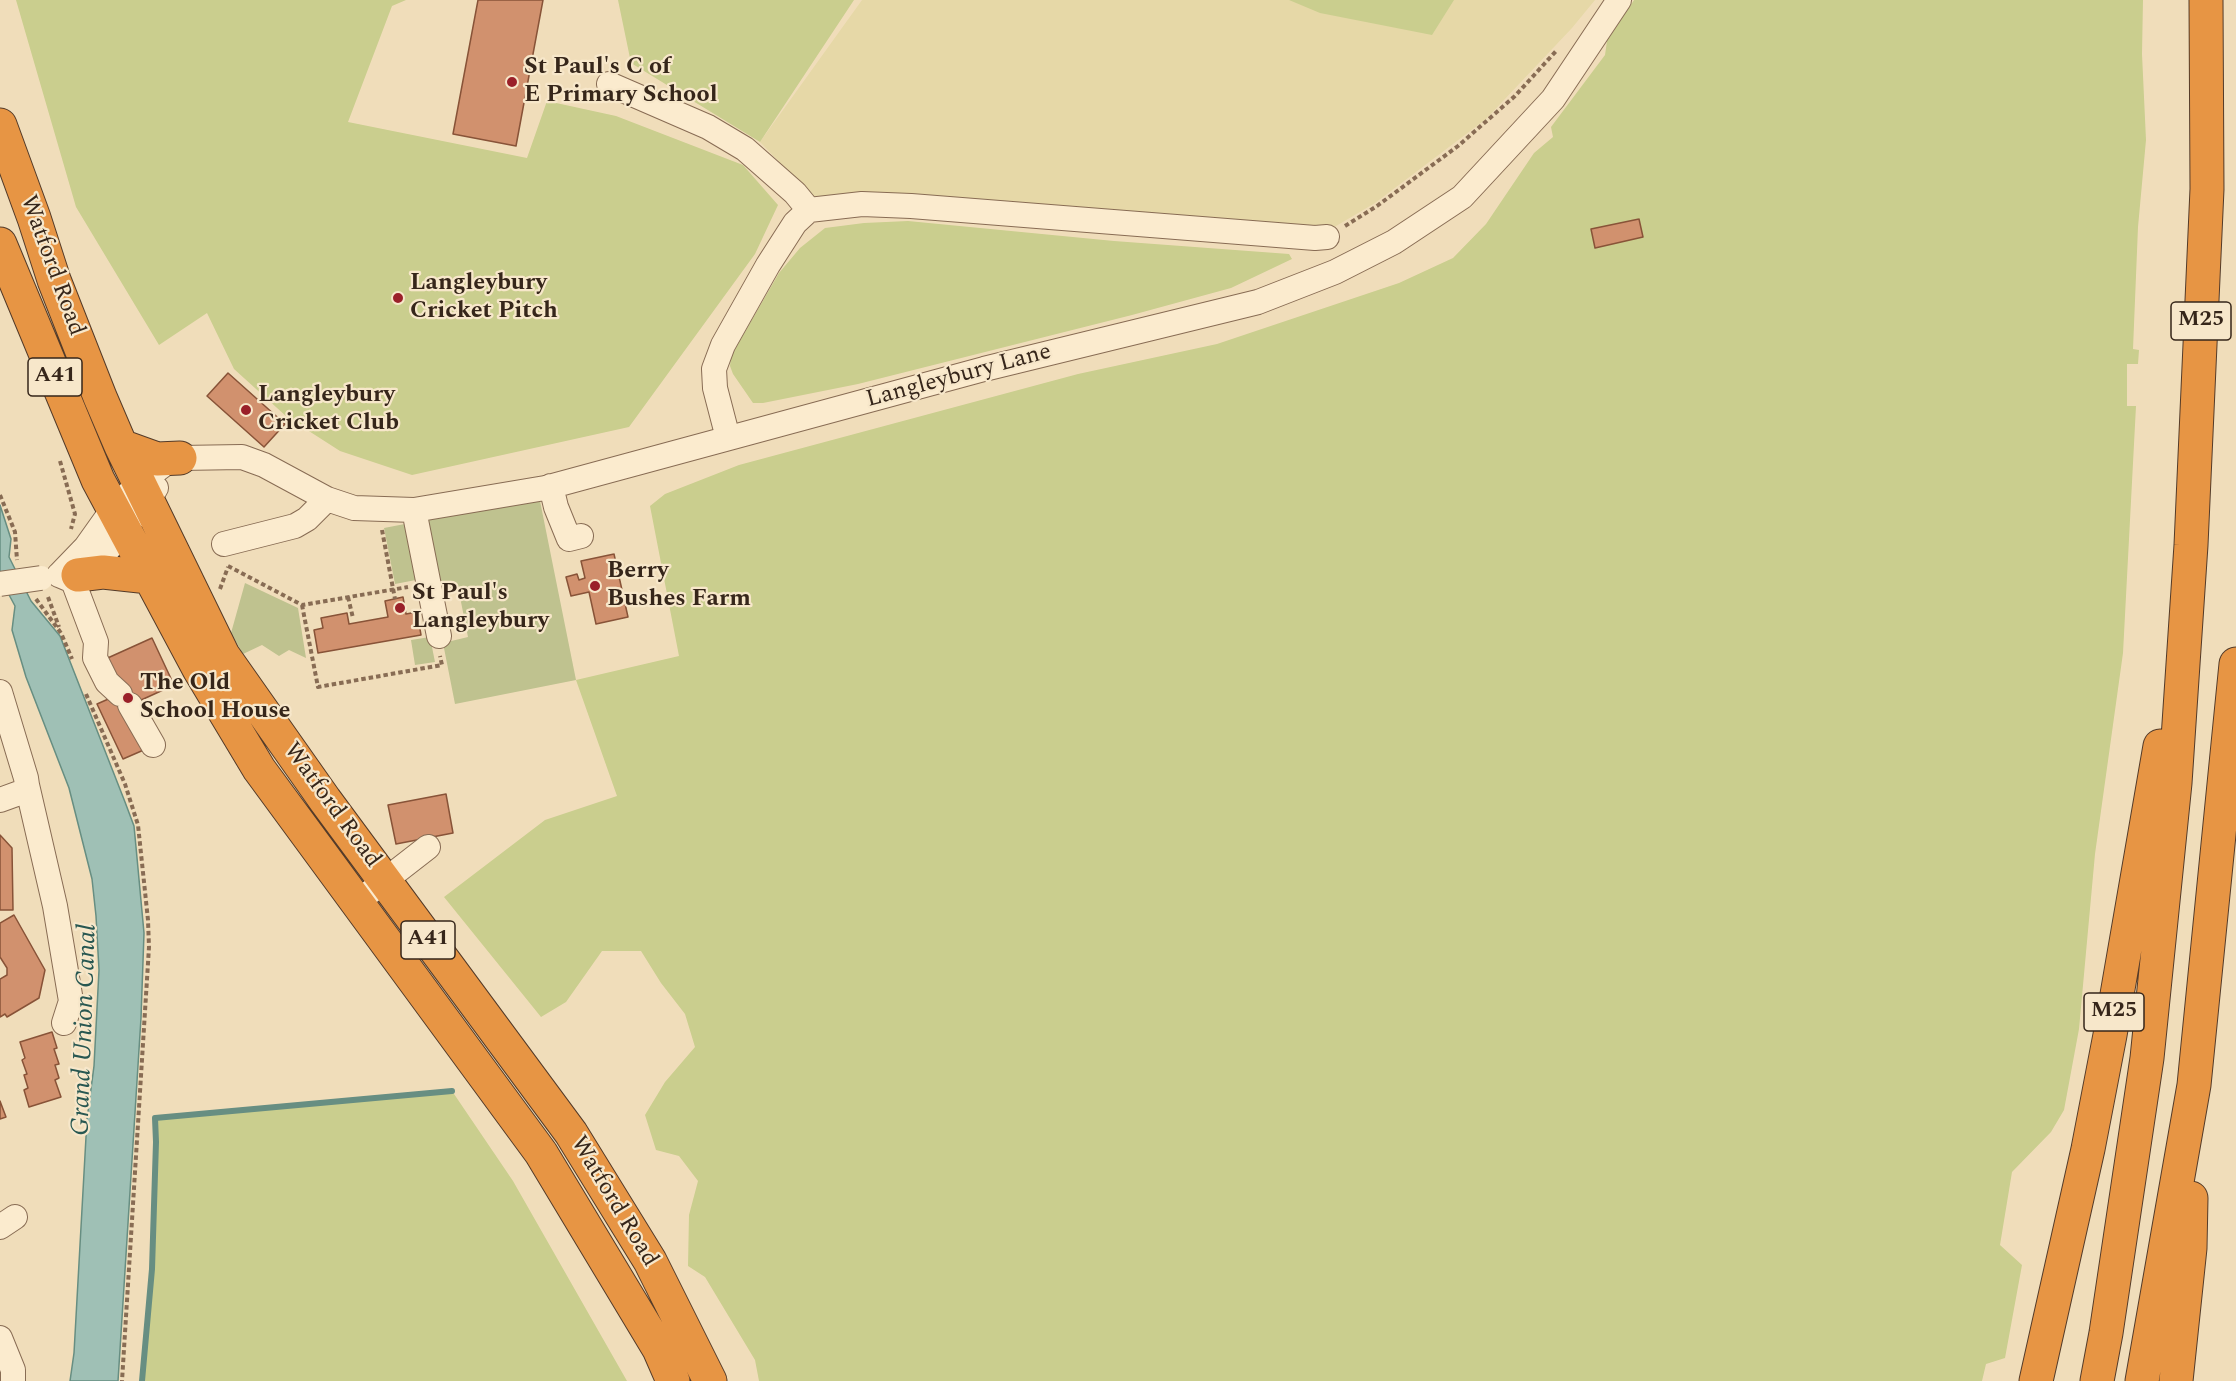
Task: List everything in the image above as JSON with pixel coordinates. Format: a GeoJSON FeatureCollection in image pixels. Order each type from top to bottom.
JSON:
{"type":"FeatureCollection","features":[{"type":"Feature","properties":{"kind":"highway","name":"M25"},"geometry":{"type":"LineString","coordinates":[[2097,1381],[2147,1058],[2175,783],[2185,643],[2207,189],[2206,0]]}},
{"type":"Feature","properties":{"kind":"highway","name":"Watford Road"},"geometry":{"type":"LineString","coordinates":[[0,125],[54,280],[121,446],[223,655],[384,880],[571,1133],[650,1261],[710,1381]]}},
{"type":"Feature","properties":{"kind":"highway","name":"Watford Road"},"geometry":{"type":"LineString","coordinates":[[0,244],[98,480],[199,669],[259,769],[541,1153],[659,1349],[673,1381]]}},
{"type":"Feature","properties":{"kind":"highway"},"geometry":{"type":"LineString","coordinates":[[121,446],[158,459],[188,458]]}},
{"type":"Feature","properties":{"kind":"highway"},"geometry":{"type":"LineString","coordinates":[[53,582],[103,572],[149,577]]}},
{"type":"Feature","properties":{"kind":"highway","name":"M25"},"geometry":{"type":"LineString","coordinates":[[2036,1381],[2088,1149],[2110,1035],[2157,759],[2185,643]]}},
{"type":"Feature","properties":{"kind":"highway"},"geometry":{"type":"LineString","coordinates":[[2142,1381],[2193,1085],[2236,664]]}},
{"type":"Feature","properties":{"kind":"highway"},"geometry":{"type":"LineString","coordinates":[[2176,1381],[2190,1248],[2193,1085]]}},
{"type":"Feature","properties":{"kind":"street","name":"Langleybury Lane"},"geometry":{"type":"LineString","coordinates":[[188,458],[242,457],[264,465],[327,499],[354,508],[414,510],[550,486],[984,369],[1258,302],[1335,272],[1394,242],[1461,197],[1553,99],[1619,0]]}},
{"type":"Feature","properties":{"kind":"street"},"geometry":{"type":"LineString","coordinates":[[609,84],[708,127],[746,149],[809,210]]}},
{"type":"Feature","properties":{"kind":"street"},"geometry":{"type":"LineString","coordinates":[[728,438],[715,388],[714,369],[723,345],[768,265],[795,223],[809,210],[862,204],[901,205],[1122,232],[1328,237]]}},
{"type":"Feature","properties":{"kind":"street"},"geometry":{"type":"LineString","coordinates":[[53,582],[99,561],[118,519],[166,463],[188,458]]}},
{"type":"Feature","properties":{"kind":"street"},"geometry":{"type":"LineString","coordinates":[[550,486],[569,539],[581,536]]}},
{"type":"Feature","properties":{"kind":"street"},"geometry":{"type":"LineString","coordinates":[[226,555],[295,526],[307,519],[327,499]]}},
{"type":"Feature","properties":{"kind":"street"},"geometry":{"type":"LineString","coordinates":[[414,510],[439,636]]}},
{"type":"Feature","properties":{"kind":"street"},"geometry":{"type":"LineString","coordinates":[[0,584],[73,581],[96,642],[96,658],[106,682],[125,700],[153,745]]}},
{"type":"Feature","properties":{"kind":"street"},"geometry":{"type":"LineString","coordinates":[[0,692],[26,777],[55,906],[71,1001],[64,1023]]}},
{"type":"Feature","properties":{"kind":"street"},"geometry":{"type":"LineString","coordinates":[[0,800],[22,792],[27,785]]}},
{"type":"Feature","properties":{"kind":"street"},"geometry":{"type":"LineString","coordinates":[[356,903],[428,847]]}},
{"type":"Feature","properties":{"kind":"street"},"geometry":{"type":"LineString","coordinates":[[0,1338],[13,1370],[13,1381]]}},
{"type":"Feature","properties":{"kind":"path"},"geometry":{"type":"LineString","coordinates":[[1328,237],[1377,206],[1458,146],[1515,96],[1562,45]]}},
{"type":"Feature","properties":{"kind":"path"},"geometry":{"type":"LineString","coordinates":[[68,458],[60,461],[75,514],[70,536]]}},
{"type":"Feature","properties":{"kind":"path"},"geometry":{"type":"LineString","coordinates":[[0,495],[15,532],[17,562]]}},
{"type":"Feature","properties":{"kind":"path"},"geometry":{"type":"LineString","coordinates":[[381,526],[395,599]]}},
{"type":"Feature","properties":{"kind":"path"},"geometry":{"type":"LineString","coordinates":[[226,555],[302,605],[429,583]]}},
{"type":"Feature","properties":{"kind":"path"},"geometry":{"type":"LineString","coordinates":[[53,582],[61,633]]}},
{"type":"Feature","properties":{"kind":"path"},"geometry":{"type":"LineString","coordinates":[[53,582],[61,633],[74,664]]}},
{"type":"Feature","properties":{"kind":"path"},"geometry":{"type":"LineString","coordinates":[[348,597],[353,618]]}},
{"type":"Feature","properties":{"kind":"path"},"geometry":{"type":"LineString","coordinates":[[302,605],[318,687],[442,665],[437,642],[439,636]]}},
{"type":"Feature","properties":{"kind":"path"},"geometry":{"type":"LineString","coordinates":[[83,685],[125,784],[138,825],[148,920],[149,947],[122,1381]]}},
{"type":"Feature","properties":{"kind":"shaded area"},"geometry":{"type":"Polygon","coordinates":[[[862,0],[1595,0],[1572,28],[1486,119],[1375,203],[1326,232],[816,200],[760,142],[862,0]]]}},
{"type":"Feature","properties":{"kind":"green space"},"geometry":{"type":"Polygon","coordinates":[[[16,0],[406,0],[392,6],[348,122],[527,158],[547,101],[616,116],[743,165],[778,205],[755,254],[629,427],[412,475],[340,451],[287,417],[234,369],[207,313],[159,345],[76,207],[16,0]]]}},
{"type":"Feature","properties":{"kind":"green space"},"geometry":{"type":"Polygon","coordinates":[[[618,0],[854,0],[760,142],[631,63],[618,0]]]}},
{"type":"Feature","properties":{"kind":"green space"},"geometry":{"type":"Polygon","coordinates":[[[1289,0],[1454,0],[1432,35],[1320,13],[1289,0]]]}},
{"type":"Feature","properties":{"kind":"green space"},"geometry":{"type":"Polygon","coordinates":[[[1634,0],[2143,0],[2142,54],[2146,140],[2138,227],[2133,349],[2139,350],[2138,364],[2127,364],[2127,406],[2136,406],[2123,653],[2095,854],[2079,1029],[2064,1110],[2051,1132],[2012,1172],[2000,1245],[2022,1265],[2005,1358],[1986,1364],[1982,1381],[759,1381],[755,1360],[705,1277],[688,1266],[689,1215],[698,1181],[679,1156],[656,1150],[645,1115],[665,1082],[695,1047],[685,1014],[661,983],[641,951],[602,951],[566,1002],[541,1017],[444,897],[545,820],[617,796],[576,680],[679,656],[650,506],[665,494],[739,465],[1078,374],[1217,344],[1399,283],[1453,258],[1486,224],[1534,153],[1553,137],[1551,127],[1605,55],[1607,41],[1634,0]]]}},
{"type":"Feature","properties":{"kind":"green space"},"geometry":{"type":"Polygon","coordinates":[[[908,221],[1114,241],[1289,254],[1292,259],[1231,288],[1132,315],[858,384],[753,403],[733,374],[730,366],[731,356],[779,273],[800,248],[825,228],[908,221]]]}},
{"type":"Feature","properties":{"kind":"green space"},"geometry":{"type":"Polygon","coordinates":[[[539,496],[576,680],[455,704],[443,643],[468,637],[458,587],[439,591],[425,519],[539,496]]]}},
{"type":"Feature","properties":{"kind":"green space"},"geometry":{"type":"Polygon","coordinates":[[[410,523],[421,579],[395,584],[384,528],[410,523]]]}},
{"type":"Feature","properties":{"kind":"green space"},"geometry":{"type":"Polygon","coordinates":[[[245,583],[298,608],[306,658],[289,650],[279,656],[262,645],[243,654],[231,633],[245,583]]]}},
{"type":"Feature","properties":{"kind":"green space"},"geometry":{"type":"Polygon","coordinates":[[[430,637],[435,662],[415,665],[411,640],[430,637]]]}},
{"type":"Feature","properties":{"kind":"green space"},"geometry":{"type":"Polygon","coordinates":[[[452,1091],[513,1181],[627,1381],[142,1381],[152,1269],[155,1118],[452,1091]]]}},
{"type":"Feature","properties":{"kind":"water"},"geometry":{"type":"Polygon","coordinates":[[[0,505],[11,539],[9,557],[31,601],[60,636],[134,826],[144,933],[141,1018],[118,1381],[70,1381],[74,1353],[87,1119],[94,1066],[99,970],[96,916],[92,879],[69,788],[26,677],[12,630],[15,606],[0,578],[0,505]]]}},
{"type":"Feature","properties":{"kind":"building"},"geometry":{"type":"Polygon","coordinates":[[[478,0],[543,0],[516,146],[453,134],[478,0]]]}},
{"type":"Feature","properties":{"kind":"building"},"geometry":{"type":"Polygon","coordinates":[[[1639,219],[1643,237],[1595,248],[1591,229],[1639,219]]]}},
{"type":"Feature","properties":{"kind":"building","name":"Langleybury Cricket Club"},"geometry":{"type":"Polygon","coordinates":[[[228,373],[285,424],[264,447],[207,396],[228,373]]]}},
{"type":"Feature","properties":{"kind":"building","name":"Berry Bushes Farm"},"geometry":{"type":"Polygon","coordinates":[[[614,554],[628,617],[596,624],[589,592],[571,596],[566,577],[577,574],[579,580],[585,578],[581,561],[614,554]]]}},
{"type":"Feature","properties":{"kind":"building"},"geometry":{"type":"Polygon","coordinates":[[[403,597],[406,614],[417,612],[421,635],[318,653],[314,630],[323,628],[321,618],[347,613],[349,624],[388,617],[385,601],[403,597]]]}},
{"type":"Feature","properties":{"kind":"building","name":"The Old School House"},"geometry":{"type":"Polygon","coordinates":[[[152,638],[174,685],[126,707],[146,749],[123,759],[97,704],[122,693],[101,661],[152,638]]]}},
{"type":"Feature","properties":{"kind":"building"},"geometry":{"type":"Polygon","coordinates":[[[446,794],[453,833],[396,844],[388,805],[446,794]]]}},
{"type":"Feature","properties":{"kind":"building"},"geometry":{"type":"Polygon","coordinates":[[[0,835],[12,848],[13,910],[0,910],[0,835]]]}},
{"type":"Feature","properties":{"kind":"building"},"geometry":{"type":"Polygon","coordinates":[[[14,915],[45,970],[39,998],[7,1017],[5,1014],[0,1017],[0,979],[7,975],[7,968],[0,957],[0,923],[14,915]]]}},
{"type":"Feature","properties":{"kind":"building"},"geometry":{"type":"Polygon","coordinates":[[[52,1032],[59,1064],[55,1065],[59,1078],[55,1080],[61,1097],[29,1107],[24,1090],[28,1088],[24,1075],[27,1074],[22,1060],[25,1058],[20,1042],[52,1032]]]}},
{"type":"Feature","properties":{"kind":"building"},"geometry":{"type":"Polygon","coordinates":[[[0,1101],[6,1117],[0,1119],[0,1101]]]}},
{"type":"Feature","properties":{"kind":"waterway"},"geometry":{"type":"LineString","coordinates":[[142,1381],[152,1269],[155,1118],[452,1091]]}},
{"type":"Feature","properties":{"kind":"place","name":"St Paul's C of E Primary School"},"geometry":{"type":"Point","coordinates":[512,82]}},
{"type":"Feature","properties":{"kind":"place","name":"Langleybury Cricket Pitch"},"geometry":{"type":"Point","coordinates":[398,298]}},
{"type":"Feature","properties":{"kind":"place","name":"Langleybury Cricket Club"},"geometry":{"type":"Point","coordinates":[246,410]}},
{"type":"Feature","properties":{"kind":"place","name":"Berry Bushes Farm"},"geometry":{"type":"Point","coordinates":[595,586]}},
{"type":"Feature","properties":{"kind":"place","name":"St Paul's Langleybury"},"geometry":{"type":"Point","coordinates":[400,608]}},
{"type":"Feature","properties":{"kind":"place","name":"The Old School House"},"geometry":{"type":"Point","coordinates":[128,698]}},
{"type":"Feature","properties":{"kind":"water label","name":"Grand Union Canal"},"geometry":{"type":"Point","coordinates":[86,1030]}}]}
